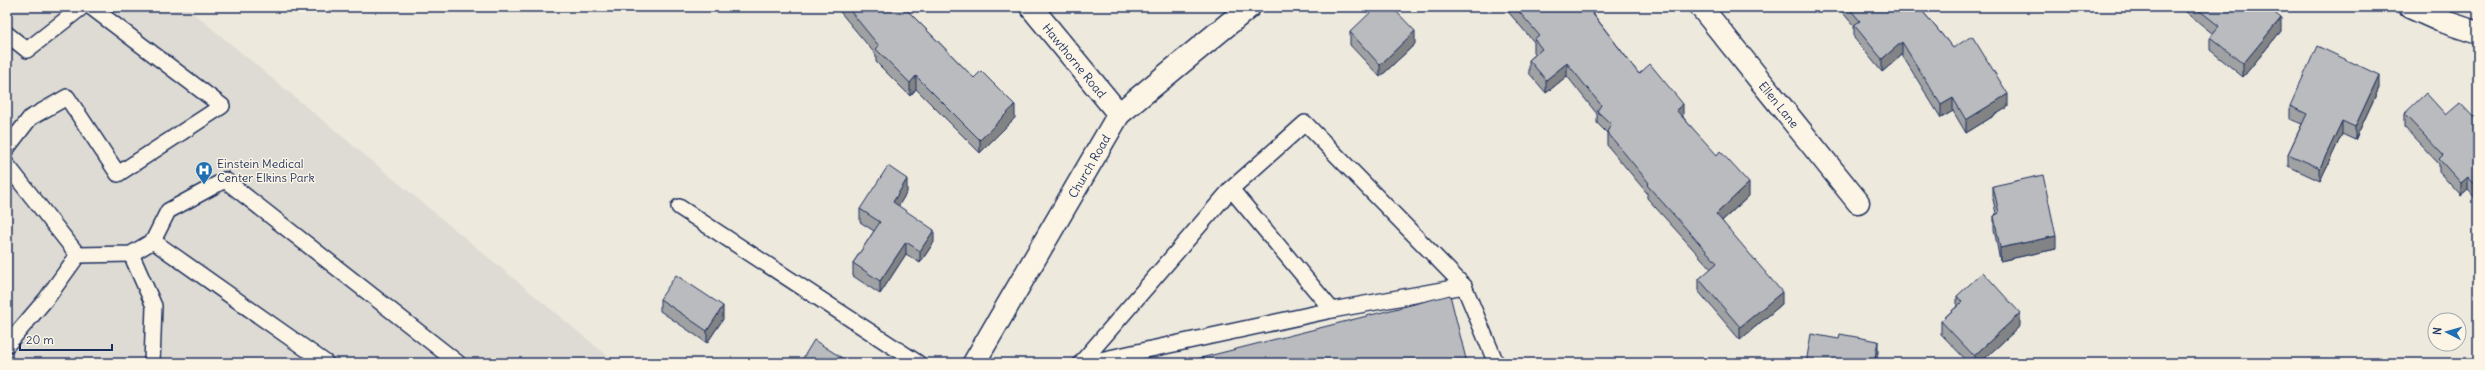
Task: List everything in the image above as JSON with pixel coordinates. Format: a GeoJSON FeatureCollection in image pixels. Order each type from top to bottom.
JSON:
{"type":"FeatureCollection","features":[{"type":"Feature","properties":{"kind":"street","name":"Hawthorne Road"},"geometry":{"type":"LineString","coordinates":[[1031,7],[1119,114]]}},
{"type":"Feature","properties":{"kind":"street","name":"Church Road"},"geometry":{"type":"LineString","coordinates":[[974,363],[1119,114],[1249,7]]}},
{"type":"Feature","properties":{"kind":"street","name":"Ellen Lane"},"geometry":{"type":"LineString","coordinates":[[1701,7],[1858,202]]}},
{"type":"Feature","properties":{"kind":"street"},"geometry":{"type":"LineString","coordinates":[[2410,7],[2439,20],[2478,33]]}},
{"type":"Feature","properties":{"kind":"lane"},"geometry":{"type":"LineString","coordinates":[[7,34],[27,50],[82,7]]}},
{"type":"Feature","properties":{"kind":"lane"},"geometry":{"type":"LineString","coordinates":[[7,148],[12,132],[30,118],[67,97],[118,174],[222,106],[91,7]]}},
{"type":"Feature","properties":{"kind":"lane"},"geometry":{"type":"LineString","coordinates":[[1081,363],[1230,189],[1305,123],[1464,286],[1496,363]]}},
{"type":"Feature","properties":{"kind":"lane"},"geometry":{"type":"LineString","coordinates":[[7,165],[78,255]]}},
{"type":"Feature","properties":{"kind":"lane"},"geometry":{"type":"LineString","coordinates":[[78,255],[131,254],[153,241],[168,211],[225,180],[458,363]]}},
{"type":"Feature","properties":{"kind":"lane"},"geometry":{"type":"LineString","coordinates":[[1230,189],[1332,310]]}},
{"type":"Feature","properties":{"kind":"lane"},"geometry":{"type":"LineString","coordinates":[[679,207],[918,363]]}},
{"type":"Feature","properties":{"kind":"lane"},"geometry":{"type":"LineString","coordinates":[[153,241],[326,363]]}},
{"type":"Feature","properties":{"kind":"lane"},"geometry":{"type":"LineString","coordinates":[[131,254],[154,306],[152,363]]}},
{"type":"Feature","properties":{"kind":"lane"},"geometry":{"type":"LineString","coordinates":[[7,345],[47,298],[78,255]]}},
{"type":"Feature","properties":{"kind":"lane"},"geometry":{"type":"LineString","coordinates":[[1086,363],[1332,310],[1464,286]]}},
{"type":"Feature","properties":{"kind":"shaded area","name":"Einstein Medical Center Elkins Park"},"geometry":{"type":"Polygon","coordinates":[[[7,7],[186,7],[616,363],[7,363],[7,7]]]}},
{"type":"Feature","properties":{"kind":"building"},"geometry":{"type":"Polygon","coordinates":[[[847,7],[904,7],[974,78],[981,71],[1015,105],[980,140],[916,76],[910,83],[876,49],[879,46],[847,7]]]}},
{"type":"Feature","properties":{"kind":"building"},"geometry":{"type":"Polygon","coordinates":[[[1376,7],[1392,7],[1415,31],[1380,65],[1350,32],[1376,7]]]}},
{"type":"Feature","properties":{"kind":"building"},"geometry":{"type":"Polygon","coordinates":[[[1515,7],[1591,7],[1589,9],[1639,74],[1650,64],[1683,104],[1676,110],[1717,155],[1720,151],[1749,183],[1716,214],[1782,292],[1740,327],[1699,279],[1717,263],[1647,185],[1649,183],[1607,132],[1611,124],[1597,111],[1601,105],[1567,63],[1546,80],[1529,60],[1542,49],[1534,39],[1539,35],[1515,7]]]}},
{"type":"Feature","properties":{"kind":"building"},"geometry":{"type":"Polygon","coordinates":[[[1848,7],[1919,7],[1953,48],[1972,36],[2008,94],[1966,120],[1953,98],[1941,105],[1902,42],[1882,59],[1854,25],[1860,21],[1848,7]]]}},
{"type":"Feature","properties":{"kind":"building"},"geometry":{"type":"Polygon","coordinates":[[[2195,7],[2267,7],[2281,18],[2243,64],[2210,37],[2219,26],[2195,7]]]}},
{"type":"Feature","properties":{"kind":"building"},"geometry":{"type":"Polygon","coordinates":[[[2317,46],[2379,75],[2355,127],[2342,121],[2320,168],[2288,154],[2307,114],[2290,106],[2317,46]]]}},
{"type":"Feature","properties":{"kind":"building"},"geometry":{"type":"Polygon","coordinates":[[[2426,93],[2446,115],[2460,103],[2478,122],[2478,188],[2468,177],[2461,183],[2439,159],[2443,155],[2404,114],[2426,93]]]}},
{"type":"Feature","properties":{"kind":"building"},"geometry":{"type":"Polygon","coordinates":[[[888,166],[907,179],[893,202],[934,230],[920,251],[906,242],[880,281],[853,263],[880,222],[860,209],[888,166]]]}},
{"type":"Feature","properties":{"kind":"building"},"geometry":{"type":"Polygon","coordinates":[[[2043,175],[2056,236],[2000,248],[1994,216],[1999,213],[1993,186],[2043,175]]]}},
{"type":"Feature","properties":{"kind":"building"},"geometry":{"type":"Polygon","coordinates":[[[1983,272],[2020,313],[1974,356],[1941,321],[1962,302],[1957,296],[1983,272]]]}},
{"type":"Feature","properties":{"kind":"building"},"geometry":{"type":"Polygon","coordinates":[[[676,275],[723,306],[707,331],[660,299],[676,275]]]}},
{"type":"Feature","properties":{"kind":"building"},"geometry":{"type":"Polygon","coordinates":[[[1450,295],[1467,363],[1181,363],[1450,295]]]}},
{"type":"Feature","properties":{"kind":"building"},"geometry":{"type":"Polygon","coordinates":[[[1811,334],[1839,339],[1840,334],[1878,341],[1874,363],[1806,363],[1811,334]]]}},
{"type":"Feature","properties":{"kind":"building"},"geometry":{"type":"Polygon","coordinates":[[[814,340],[850,363],[800,363],[814,340]]]}},
{"type":"Feature","properties":{"kind":"place","name":"Einstein Medical Center Elkins Park"},"geometry":{"type":"Point","coordinates":[204,185]}}]}
